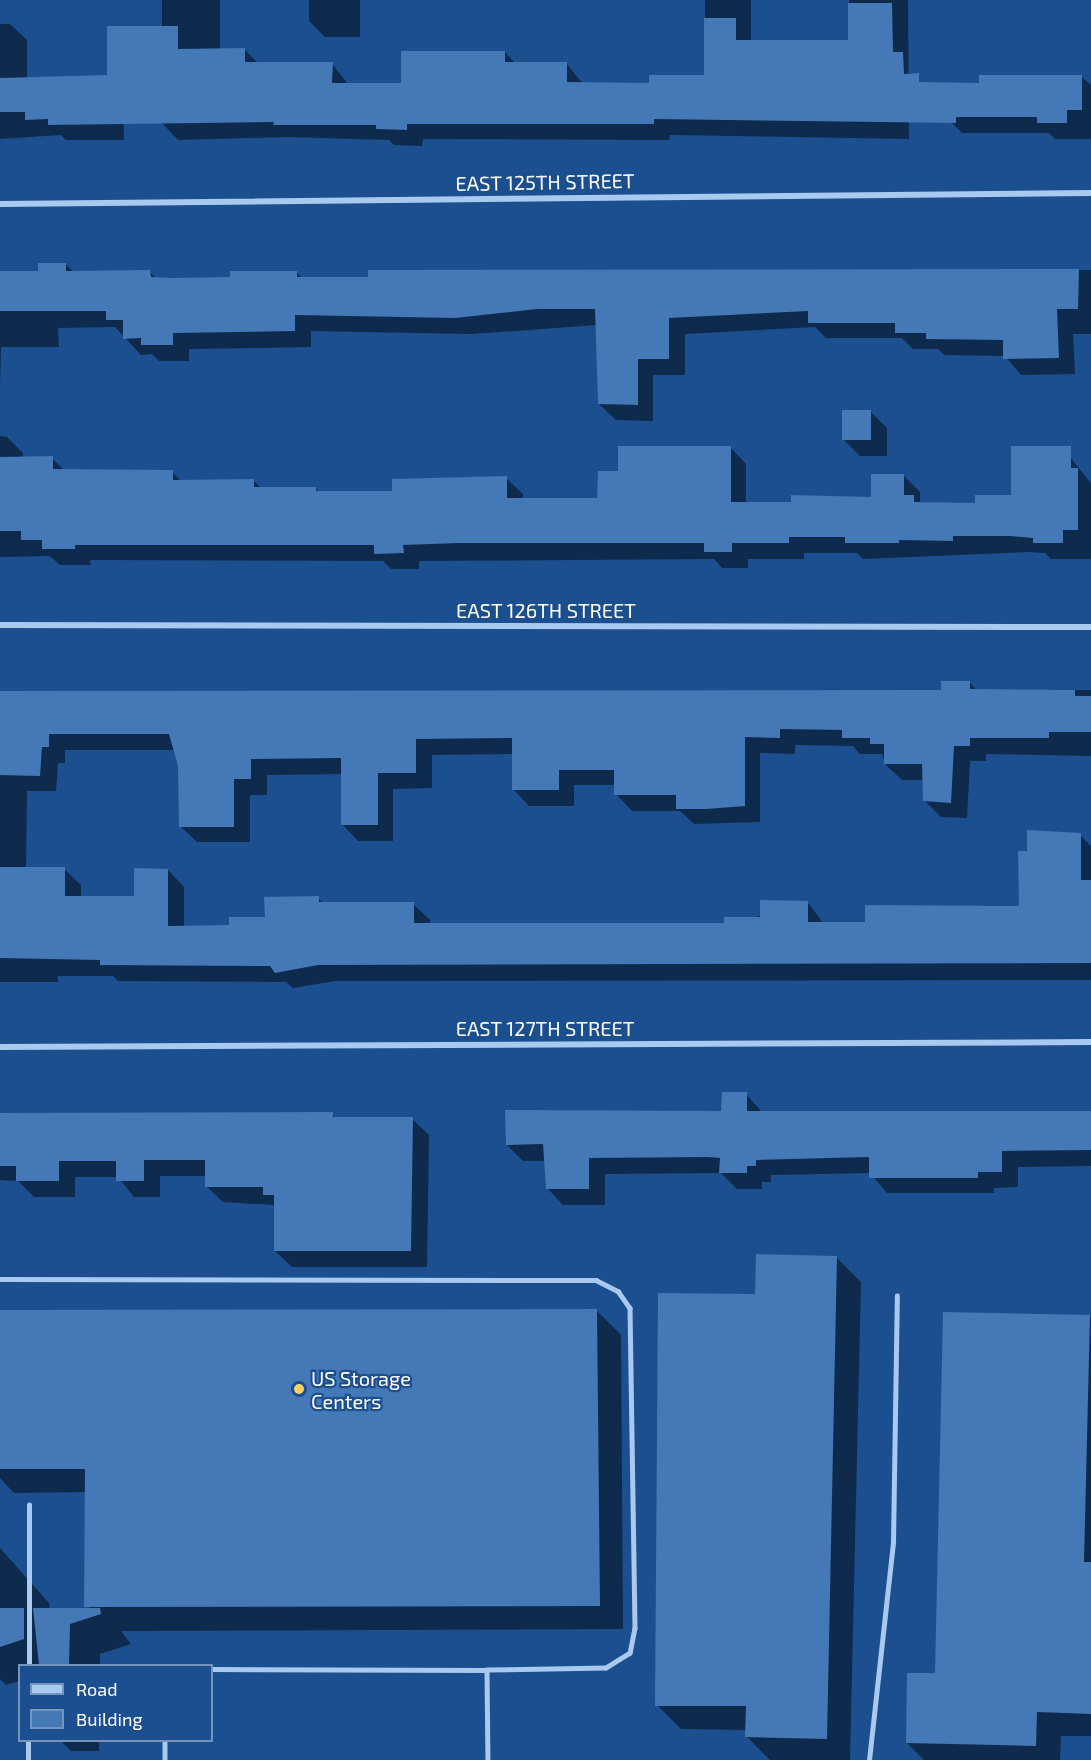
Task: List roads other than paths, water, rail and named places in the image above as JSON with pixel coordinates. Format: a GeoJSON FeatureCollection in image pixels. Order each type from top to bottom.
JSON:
{"type":"FeatureCollection","features":[{"type":"Feature","properties":{"kind":"street","name":"EAST 125TH STREET"},"geometry":{"type":"LineString","coordinates":[[0,204],[1091,193]]}},
{"type":"Feature","properties":{"kind":"street","name":"EAST 126TH STREET"},"geometry":{"type":"LineString","coordinates":[[0,625],[1091,627]]}},
{"type":"Feature","properties":{"kind":"street","name":"EAST 127TH STREET"},"geometry":{"type":"LineString","coordinates":[[0,1047],[1091,1041]]}},
{"type":"Feature","properties":{"kind":"lane"},"geometry":{"type":"LineString","coordinates":[[0,1279],[596,1280],[618,1291],[630,1308],[635,1628],[630,1653],[606,1668],[213,1669]]}},
{"type":"Feature","properties":{"kind":"lane"},"geometry":{"type":"LineString","coordinates":[[869,1760],[893,1542],[897,1296]]}},
{"type":"Feature","properties":{"kind":"lane"},"geometry":{"type":"LineString","coordinates":[[29,1505],[29,1664]]}},
{"type":"Feature","properties":{"kind":"lane"},"geometry":{"type":"LineString","coordinates":[[487,1670],[488,1760]]}},
{"type":"Feature","properties":{"kind":"lane"},"geometry":{"type":"LineString","coordinates":[[28,1742],[28,1760]]}},
{"type":"Feature","properties":{"kind":"lane"},"geometry":{"type":"LineString","coordinates":[[165,1742],[165,1760]]}},
{"type":"Feature","properties":{"kind":"place","name":"US Storage Centers"},"geometry":{"type":"Point","coordinates":[299,1389]}}]}
